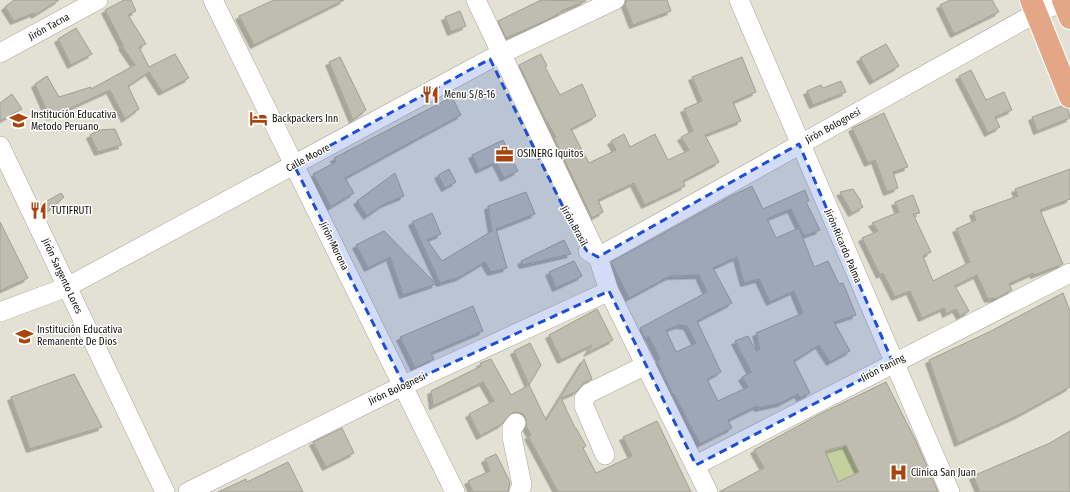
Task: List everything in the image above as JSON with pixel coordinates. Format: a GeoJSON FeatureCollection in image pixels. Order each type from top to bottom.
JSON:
{"type":"FeatureCollection","features":[{"type":"Feature","properties":{"kind":"main road"},"geometry":{"type":"LineString","coordinates":[[1034,7],[1070,97]]}},
{"type":"Feature","properties":{"kind":"street","name":"Jirón Tacna"},"geometry":{"type":"LineString","coordinates":[[0,53],[98,0]]}},
{"type":"Feature","properties":{"kind":"street","name":"Jirón Morona"},"geometry":{"type":"LineString","coordinates":[[213,0],[404,385],[454,492]]}},
{"type":"Feature","properties":{"kind":"street"},"geometry":{"type":"LineString","coordinates":[[463,0],[496,57],[598,257],[609,291],[708,492]]}},
{"type":"Feature","properties":{"kind":"street"},"geometry":{"type":"LineString","coordinates":[[476,0],[496,57]]}},
{"type":"Feature","properties":{"kind":"street","name":"Calle Moore"},"geometry":{"type":"LineString","coordinates":[[0,312],[67,287],[496,57],[615,0]]}},
{"type":"Feature","properties":{"kind":"street","name":"Jirón Ricardo Palma"},"geometry":{"type":"LineString","coordinates":[[739,0],[799,144],[950,492]]}},
{"type":"Feature","properties":{"kind":"street","name":"Jirón Bolognesi"},"geometry":{"type":"LineString","coordinates":[[598,257],[799,144],[1034,7],[1066,5]]}},
{"type":"Feature","properties":{"kind":"street","name":"Jirón Sargento Lores"},"geometry":{"type":"LineString","coordinates":[[0,146],[165,492]]}},
{"type":"Feature","properties":{"kind":"street","name":"Jirón Faning"},"geometry":{"type":"LineString","coordinates":[[696,465],[893,363],[1069,275]]}},
{"type":"Feature","properties":{"kind":"street","name":"Jirón Bolognesi"},"geometry":{"type":"LineString","coordinates":[[188,492],[404,385],[609,291]]}},
{"type":"Feature","properties":{"kind":"street"},"geometry":{"type":"LineString","coordinates":[[605,455],[584,406],[584,399],[589,393],[646,365]]}},
{"type":"Feature","properties":{"kind":"street"},"geometry":{"type":"LineString","coordinates":[[516,423],[512,428],[512,437],[522,485],[519,492]]}},
{"type":"Feature","properties":{"kind":"highlighted area"},"geometry":{"type":"Polygon","coordinates":[[[490,59],[580,241],[587,251],[598,257],[799,144],[893,363],[696,465],[609,291],[404,385],[294,165],[490,59]]]}},
{"type":"Feature","properties":{"kind":"green space"},"geometry":{"type":"Polygon","coordinates":[[[847,446],[859,472],[826,487],[826,453],[847,446]]]}},
{"type":"Feature","properties":{"kind":"building"},"geometry":{"type":"Polygon","coordinates":[[[14,0],[59,0],[35,15],[34,13],[14,21],[5,7],[14,0]]]}},
{"type":"Feature","properties":{"kind":"building"},"geometry":{"type":"Polygon","coordinates":[[[124,0],[131,0],[136,11],[128,15],[146,44],[139,47],[149,67],[175,54],[189,78],[162,92],[149,72],[128,86],[139,109],[125,119],[110,90],[53,116],[49,116],[35,84],[47,76],[59,97],[91,87],[91,89],[135,65],[122,46],[123,45],[105,10],[124,0]]]}},
{"type":"Feature","properties":{"kind":"building"},"geometry":{"type":"Polygon","coordinates":[[[274,0],[344,0],[254,45],[239,16],[274,0]]]}},
{"type":"Feature","properties":{"kind":"building"},"geometry":{"type":"Polygon","coordinates":[[[541,0],[586,1],[561,11],[562,12],[545,21],[506,38],[498,21],[541,0]]]}},
{"type":"Feature","properties":{"kind":"building"},"geometry":{"type":"Polygon","coordinates":[[[626,0],[667,0],[671,11],[633,25],[625,4],[626,0]]]}},
{"type":"Feature","properties":{"kind":"building"},"geometry":{"type":"Polygon","coordinates":[[[950,0],[992,0],[999,12],[954,34],[940,5],[950,0]]]}},
{"type":"Feature","properties":{"kind":"building"},"geometry":{"type":"Polygon","coordinates":[[[460,11],[466,26],[451,32],[445,17],[460,11]]]}},
{"type":"Feature","properties":{"kind":"building"},"geometry":{"type":"Polygon","coordinates":[[[76,28],[92,54],[71,65],[58,39],[76,28]]]}},
{"type":"Feature","properties":{"kind":"building"},"geometry":{"type":"Polygon","coordinates":[[[886,44],[899,66],[873,81],[860,58],[886,44]]]}},
{"type":"Feature","properties":{"kind":"building"},"geometry":{"type":"Polygon","coordinates":[[[541,54],[547,66],[545,67],[560,95],[582,84],[587,95],[596,116],[571,129],[589,163],[616,150],[611,141],[624,134],[630,147],[655,134],[668,160],[689,150],[681,137],[693,131],[684,109],[702,101],[692,77],[742,57],[756,92],[733,102],[741,121],[705,135],[719,162],[683,181],[685,186],[645,205],[634,183],[598,200],[603,212],[592,218],[554,138],[556,137],[543,115],[519,65],[541,54]]]}},
{"type":"Feature","properties":{"kind":"building"},"geometry":{"type":"Polygon","coordinates":[[[340,57],[366,110],[353,120],[329,62],[340,57]]]}},
{"type":"Feature","properties":{"kind":"building"},"geometry":{"type":"Polygon","coordinates":[[[971,70],[986,100],[1004,92],[1012,110],[995,117],[1000,127],[988,133],[959,76],[971,70]]]}},
{"type":"Feature","properties":{"kind":"building"},"geometry":{"type":"Polygon","coordinates":[[[841,81],[846,92],[813,105],[807,91],[821,85],[823,88],[841,81]]]}},
{"type":"Feature","properties":{"kind":"building"},"geometry":{"type":"Polygon","coordinates":[[[12,94],[22,109],[0,121],[0,103],[12,94]]]}},
{"type":"Feature","properties":{"kind":"building"},"geometry":{"type":"Polygon","coordinates":[[[452,97],[461,115],[345,178],[354,193],[331,207],[313,174],[336,162],[334,158],[452,97]]]}},
{"type":"Feature","properties":{"kind":"building"},"geometry":{"type":"Polygon","coordinates":[[[1062,106],[1068,109],[1070,118],[1037,131],[1032,117],[1062,106]]]}},
{"type":"Feature","properties":{"kind":"building"},"geometry":{"type":"Polygon","coordinates":[[[884,113],[908,167],[893,172],[898,188],[887,192],[875,160],[868,163],[852,128],[884,113]]]}},
{"type":"Feature","properties":{"kind":"building"},"geometry":{"type":"Polygon","coordinates":[[[115,129],[122,145],[98,152],[90,135],[99,130],[115,129]]]}},
{"type":"Feature","properties":{"kind":"building"},"geometry":{"type":"Polygon","coordinates":[[[503,140],[518,171],[504,178],[496,162],[479,170],[472,155],[503,140]]]}},
{"type":"Feature","properties":{"kind":"building"},"geometry":{"type":"Polygon","coordinates":[[[449,169],[456,182],[445,188],[438,175],[449,169]]]}},
{"type":"Feature","properties":{"kind":"building"},"geometry":{"type":"Polygon","coordinates":[[[1070,169],[1070,199],[1040,210],[1063,264],[1034,275],[1033,273],[1009,284],[1012,290],[997,298],[988,299],[977,275],[955,286],[969,311],[960,316],[956,309],[946,314],[944,308],[922,318],[910,291],[895,297],[883,273],[880,275],[862,238],[878,231],[872,223],[899,212],[895,202],[913,195],[920,213],[913,214],[931,252],[923,256],[933,281],[970,262],[956,229],[976,220],[973,212],[1018,196],[1015,189],[1070,169]]]}},
{"type":"Feature","properties":{"kind":"building"},"geometry":{"type":"Polygon","coordinates":[[[395,173],[404,196],[384,204],[367,216],[357,201],[395,173]]]}},
{"type":"Feature","properties":{"kind":"building"},"geometry":{"type":"Polygon","coordinates":[[[752,186],[763,209],[805,190],[809,201],[806,202],[820,230],[804,236],[791,209],[767,219],[776,238],[799,228],[814,267],[828,261],[839,284],[843,283],[856,315],[834,322],[850,351],[830,362],[819,345],[794,361],[810,393],[800,398],[798,394],[781,403],[758,408],[757,406],[728,420],[732,428],[700,444],[674,394],[673,395],[657,361],[660,359],[649,337],[645,338],[640,328],[707,292],[699,275],[670,276],[629,298],[611,262],[752,186]],[[737,257],[713,268],[732,303],[697,321],[721,372],[707,379],[718,401],[748,387],[742,377],[751,372],[735,341],[748,336],[756,351],[760,349],[756,333],[803,313],[794,291],[770,302],[759,279],[744,283],[737,257]],[[679,325],[666,330],[676,352],[696,343],[687,326],[679,325]]]}},
{"type":"Feature","properties":{"kind":"building"},"geometry":{"type":"Polygon","coordinates":[[[853,189],[863,207],[852,213],[840,192],[853,189]]]}},
{"type":"Feature","properties":{"kind":"building"},"geometry":{"type":"Polygon","coordinates":[[[526,192],[535,214],[496,229],[507,268],[491,272],[485,262],[460,277],[440,283],[412,222],[432,213],[441,234],[427,240],[442,261],[492,231],[488,206],[526,192]]]}},
{"type":"Feature","properties":{"kind":"building"},"geometry":{"type":"Polygon","coordinates":[[[61,193],[64,197],[45,214],[40,205],[61,193]]]}},
{"type":"Feature","properties":{"kind":"building"},"geometry":{"type":"Polygon","coordinates":[[[0,222],[28,278],[0,291],[0,222]]]}},
{"type":"Feature","properties":{"kind":"building"},"geometry":{"type":"Polygon","coordinates":[[[384,231],[436,284],[403,295],[390,257],[368,268],[356,245],[384,231]]]}},
{"type":"Feature","properties":{"kind":"building"},"geometry":{"type":"Polygon","coordinates":[[[564,240],[571,254],[523,265],[521,261],[564,240]]]}},
{"type":"Feature","properties":{"kind":"building"},"geometry":{"type":"Polygon","coordinates":[[[574,261],[582,276],[556,288],[549,272],[574,261]]]}},
{"type":"Feature","properties":{"kind":"building"},"geometry":{"type":"Polygon","coordinates":[[[1063,293],[1070,311],[1070,387],[1019,415],[958,443],[929,360],[989,332],[1063,293]]]}},
{"type":"Feature","properties":{"kind":"building"},"geometry":{"type":"Polygon","coordinates":[[[473,306],[483,331],[431,353],[434,359],[415,368],[400,337],[473,306]]]}},
{"type":"Feature","properties":{"kind":"building"},"geometry":{"type":"Polygon","coordinates":[[[597,309],[613,340],[587,353],[592,345],[561,360],[549,335],[597,309]]]}},
{"type":"Feature","properties":{"kind":"building"},"geometry":{"type":"Polygon","coordinates":[[[530,343],[541,365],[529,385],[514,351],[530,343]]]}},
{"type":"Feature","properties":{"kind":"building"},"geometry":{"type":"Polygon","coordinates":[[[491,359],[511,395],[529,385],[546,420],[584,359],[592,379],[584,383],[576,392],[561,398],[575,428],[586,446],[583,448],[596,473],[632,456],[623,437],[657,421],[691,492],[558,492],[528,436],[531,435],[526,426],[526,419],[523,414],[517,412],[512,413],[502,424],[480,436],[469,414],[494,401],[483,382],[433,406],[431,391],[481,366],[480,363],[491,359]]]}},
{"type":"Feature","properties":{"kind":"building"},"geometry":{"type":"Polygon","coordinates":[[[74,374],[102,427],[30,449],[11,397],[74,374]]]}},
{"type":"Feature","properties":{"kind":"building"},"geometry":{"type":"Polygon","coordinates":[[[886,382],[916,441],[938,492],[719,492],[764,468],[754,450],[820,414],[886,382]],[[846,445],[825,451],[838,482],[859,472],[846,445]]]}},
{"type":"Feature","properties":{"kind":"building"},"geometry":{"type":"Polygon","coordinates":[[[342,428],[354,453],[326,467],[313,442],[342,428]]]}},
{"type":"Feature","properties":{"kind":"building"},"geometry":{"type":"Polygon","coordinates":[[[1070,431],[1070,492],[980,492],[973,476],[1050,443],[1070,431]]]}},
{"type":"Feature","properties":{"kind":"building"},"geometry":{"type":"Polygon","coordinates":[[[496,454],[510,482],[508,492],[473,492],[468,481],[490,471],[485,459],[496,454]]]}},
{"type":"Feature","properties":{"kind":"building"},"geometry":{"type":"Polygon","coordinates":[[[288,462],[303,492],[218,492],[246,479],[247,482],[288,462]]]}},
{"type":"Feature","properties":{"kind":"place","name":"Menu S/8-16"},"geometry":{"type":"Point","coordinates":[431,95]}},
{"type":"Feature","properties":{"kind":"place","name":"Backpackers Inn"},"geometry":{"type":"Point","coordinates":[259,119]}},
{"type":"Feature","properties":{"kind":"place","name":"Institución Educativa Metodo Peruano"},"geometry":{"type":"Point","coordinates":[18,121]}},
{"type":"Feature","properties":{"kind":"place","name":"OSINERG Iquitos"},"geometry":{"type":"Point","coordinates":[504,154]}},
{"type":"Feature","properties":{"kind":"place","name":"TUTIFRUTI"},"geometry":{"type":"Point","coordinates":[38,211]}},
{"type":"Feature","properties":{"kind":"place","name":"Institución Educativa Remanente De Dios"},"geometry":{"type":"Point","coordinates":[24,336]}},
{"type":"Feature","properties":{"kind":"place","name":"Clinica San Juan"},"geometry":{"type":"Point","coordinates":[898,473]}}]}
